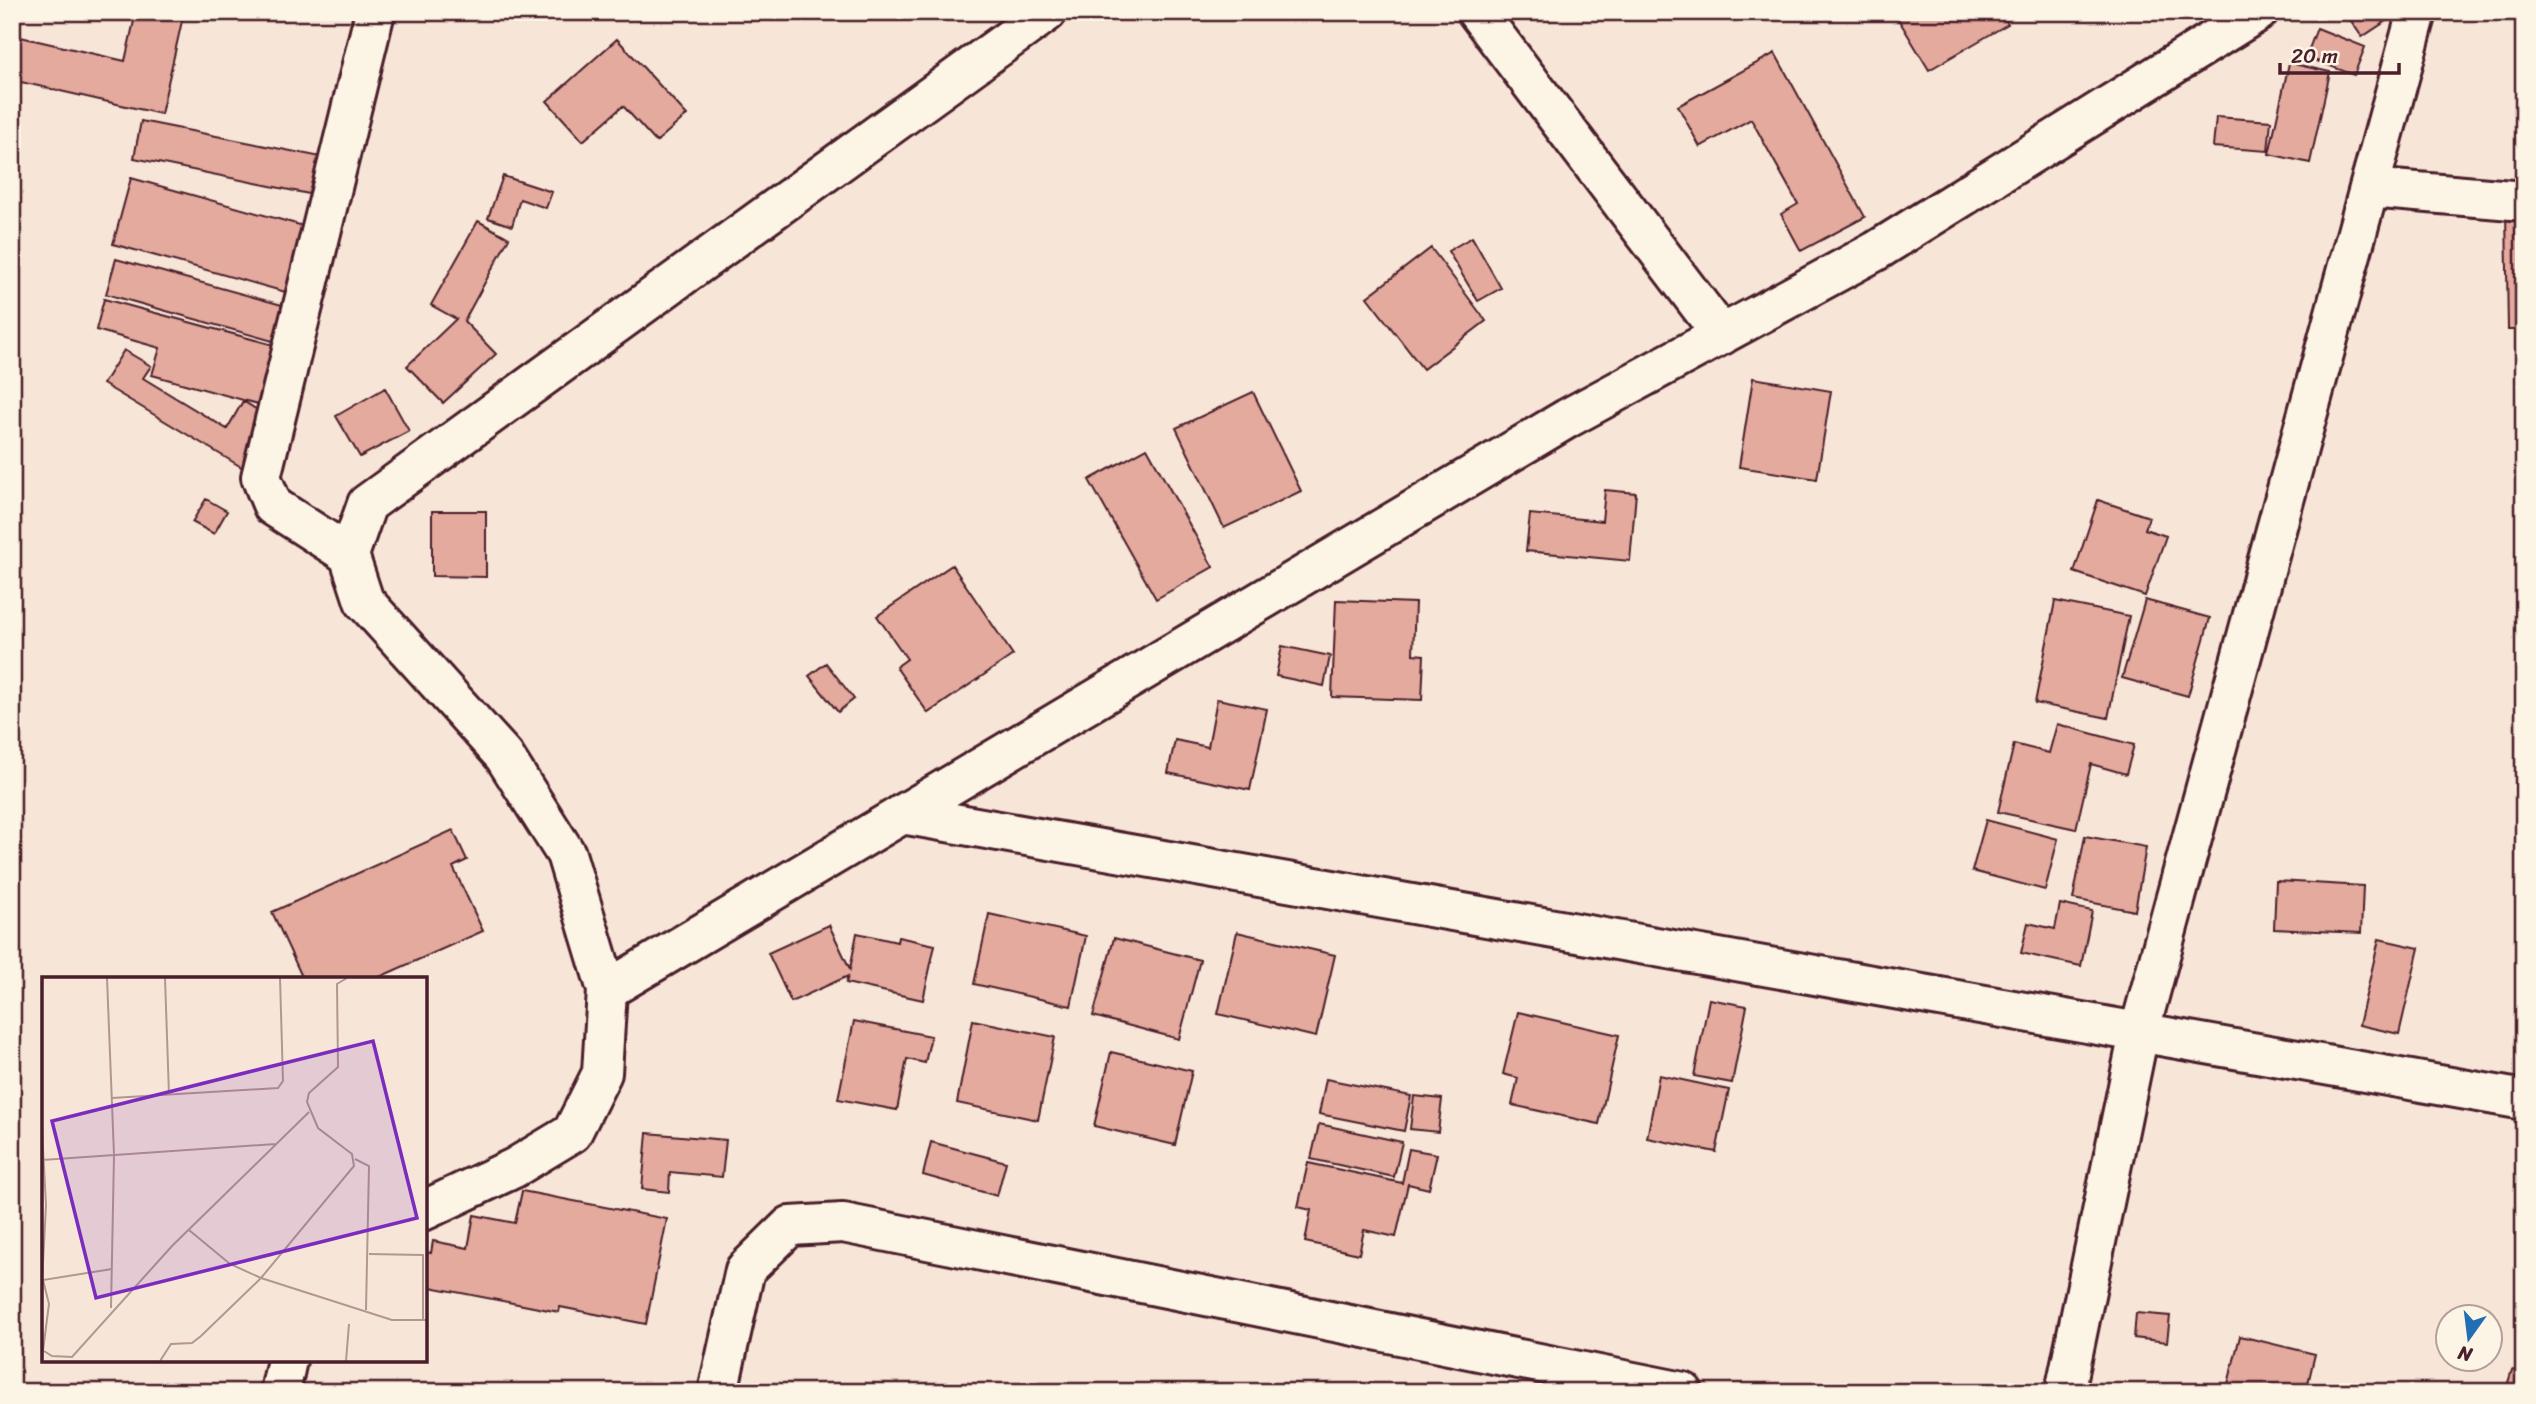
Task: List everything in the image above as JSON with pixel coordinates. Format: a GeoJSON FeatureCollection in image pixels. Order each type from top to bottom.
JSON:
{"type":"FeatureCollection","features":[{"type":"Feature","properties":{"kind":"street"},"geometry":{"type":"LineString","coordinates":[[349,555],[273,506],[261,477],[375,12]]}},
{"type":"Feature","properties":{"kind":"street"},"geometry":{"type":"LineString","coordinates":[[427,1209],[514,1168],[572,1133],[602,1073],[607,990],[566,854],[503,756],[364,601],[349,555],[367,504],[1047,12]]}},
{"type":"Feature","properties":{"kind":"street"},"geometry":{"type":"LineString","coordinates":[[1477,12],[1722,335]]}},
{"type":"Feature","properties":{"kind":"street"},"geometry":{"type":"LineString","coordinates":[[607,990],[1568,418],[1876,251],[2258,12]]}},
{"type":"Feature","properties":{"kind":"street"},"geometry":{"type":"LineString","coordinates":[[2065,1392],[2139,1033],[2417,12]]}},
{"type":"Feature","properties":{"kind":"street"},"geometry":{"type":"LineString","coordinates":[[2369,188],[2524,201]]}},
{"type":"Feature","properties":{"kind":"street"},"geometry":{"type":"LineString","coordinates":[[902,814],[2524,1100]]}},
{"type":"Feature","properties":{"kind":"street"},"geometry":{"type":"LineString","coordinates":[[718,1392],[745,1270],[790,1226],[843,1223],[1616,1385],[1683,1392]]}},
{"type":"Feature","properties":{"kind":"street"},"geometry":{"type":"LineString","coordinates":[[280,1392],[287,1362]]}},
{"type":"Feature","properties":{"kind":"building"},"geometry":{"type":"Polygon","coordinates":[[[136,12],[184,12],[161,114],[12,80],[12,35],[125,61],[136,12]]]}},
{"type":"Feature","properties":{"kind":"building"},"geometry":{"type":"Polygon","coordinates":[[[1894,12],[2001,12],[2008,24],[1929,70],[1894,12]]]}},
{"type":"Feature","properties":{"kind":"building"},"geometry":{"type":"Polygon","coordinates":[[[2345,12],[2400,12],[2362,37],[2345,12]]]}},
{"type":"Feature","properties":{"kind":"building"},"geometry":{"type":"Polygon","coordinates":[[[2317,28],[2365,47],[2354,75],[2306,57],[2317,28]]]}},
{"type":"Feature","properties":{"kind":"building"},"geometry":{"type":"Polygon","coordinates":[[[617,39],[687,115],[656,142],[623,106],[583,141],[547,101],[617,39]]]}},
{"type":"Feature","properties":{"kind":"building"},"geometry":{"type":"Polygon","coordinates":[[[1775,53],[1865,217],[1801,251],[1781,214],[1798,204],[1751,119],[1700,147],[1678,106],[1775,53]]]}},
{"type":"Feature","properties":{"kind":"building"},"geometry":{"type":"Polygon","coordinates":[[[2289,63],[2330,72],[2310,163],[2269,154],[2289,63]]]}},
{"type":"Feature","properties":{"kind":"building"},"geometry":{"type":"Polygon","coordinates":[[[2216,117],[2271,121],[2268,151],[2213,147],[2216,117]]]}},
{"type":"Feature","properties":{"kind":"building"},"geometry":{"type":"Polygon","coordinates":[[[141,121],[321,157],[314,195],[134,158],[141,121]]]}},
{"type":"Feature","properties":{"kind":"building"},"geometry":{"type":"Polygon","coordinates":[[[503,176],[552,192],[546,208],[520,199],[512,226],[488,218],[503,176]]]}},
{"type":"Feature","properties":{"kind":"building"},"geometry":{"type":"Polygon","coordinates":[[[131,178],[307,227],[289,293],[113,244],[131,178]]]}},
{"type":"Feature","properties":{"kind":"building"},"geometry":{"type":"Polygon","coordinates":[[[2506,212],[2524,212],[2524,330],[2508,330],[2506,212]]]}},
{"type":"Feature","properties":{"kind":"building"},"geometry":{"type":"Polygon","coordinates":[[[478,221],[509,238],[464,321],[496,354],[443,403],[407,366],[456,319],[431,305],[478,221]]]}},
{"type":"Feature","properties":{"kind":"building"},"geometry":{"type":"Polygon","coordinates":[[[1472,237],[1501,288],[1478,301],[1448,251],[1472,237]]]}},
{"type":"Feature","properties":{"kind":"building"},"geometry":{"type":"Polygon","coordinates":[[[1431,248],[1486,321],[1423,369],[1367,297],[1431,248]]]}},
{"type":"Feature","properties":{"kind":"building"},"geometry":{"type":"Polygon","coordinates":[[[116,259],[289,307],[280,343],[106,294],[116,259]]]}},
{"type":"Feature","properties":{"kind":"building"},"geometry":{"type":"Polygon","coordinates":[[[104,299],[281,347],[265,406],[152,375],[160,348],[96,330],[104,299]]]}},
{"type":"Feature","properties":{"kind":"building"},"geometry":{"type":"Polygon","coordinates":[[[124,350],[151,366],[143,378],[227,429],[243,401],[273,420],[243,468],[103,384],[124,350]]]}},
{"type":"Feature","properties":{"kind":"building"},"geometry":{"type":"Polygon","coordinates":[[[1753,378],[1831,391],[1817,479],[1739,467],[1753,378]]]}},
{"type":"Feature","properties":{"kind":"building"},"geometry":{"type":"Polygon","coordinates":[[[385,388],[409,431],[360,457],[336,416],[385,388]]]}},
{"type":"Feature","properties":{"kind":"building"},"geometry":{"type":"Polygon","coordinates":[[[1253,392],[1301,491],[1224,528],[1176,428],[1253,392]]]}},
{"type":"Feature","properties":{"kind":"building"},"geometry":{"type":"Polygon","coordinates":[[[1147,448],[1213,567],[1156,599],[1089,480],[1147,448]]]}},
{"type":"Feature","properties":{"kind":"building"},"geometry":{"type":"Polygon","coordinates":[[[1605,490],[1636,493],[1630,561],[1526,551],[1530,514],[1602,521],[1605,490]]]}},
{"type":"Feature","properties":{"kind":"building"},"geometry":{"type":"Polygon","coordinates":[[[206,499],[227,511],[214,534],[192,522],[206,499]]]}},
{"type":"Feature","properties":{"kind":"building"},"geometry":{"type":"Polygon","coordinates":[[[2098,500],[2149,517],[2145,529],[2166,536],[2145,596],[2074,572],[2098,500]]]}},
{"type":"Feature","properties":{"kind":"building"},"geometry":{"type":"Polygon","coordinates":[[[432,511],[486,511],[486,577],[432,576],[432,511]]]}},
{"type":"Feature","properties":{"kind":"building"},"geometry":{"type":"Polygon","coordinates":[[[952,565],[1013,655],[928,713],[896,667],[907,659],[877,616],[952,565]]]}},
{"type":"Feature","properties":{"kind":"building"},"geometry":{"type":"Polygon","coordinates":[[[1336,600],[1415,603],[1413,654],[1424,655],[1422,700],[1332,697],[1336,600]]]}},
{"type":"Feature","properties":{"kind":"building"},"geometry":{"type":"Polygon","coordinates":[[[2145,600],[2210,618],[2188,696],[2122,678],[2145,600]]]}},
{"type":"Feature","properties":{"kind":"building"},"geometry":{"type":"Polygon","coordinates":[[[2055,601],[2129,616],[2108,718],[2035,703],[2055,601]]]}},
{"type":"Feature","properties":{"kind":"building"},"geometry":{"type":"Polygon","coordinates":[[[1282,646],[1330,656],[1324,686],[1276,676],[1282,646]]]}},
{"type":"Feature","properties":{"kind":"building"},"geometry":{"type":"Polygon","coordinates":[[[826,663],[854,699],[838,712],[809,676],[826,663]]]}},
{"type":"Feature","properties":{"kind":"building"},"geometry":{"type":"Polygon","coordinates":[[[1217,699],[1267,709],[1250,790],[1168,773],[1175,740],[1208,747],[1217,699]]]}},
{"type":"Feature","properties":{"kind":"building"},"geometry":{"type":"Polygon","coordinates":[[[2057,724],[2134,745],[2126,774],[2091,764],[2076,829],[1998,812],[2014,744],[2049,753],[2057,724]]]}},
{"type":"Feature","properties":{"kind":"building"},"geometry":{"type":"Polygon","coordinates":[[[1986,820],[2058,839],[2045,890],[1972,871],[1986,820]]]}},
{"type":"Feature","properties":{"kind":"building"},"geometry":{"type":"Polygon","coordinates":[[[453,830],[467,860],[453,867],[483,931],[380,977],[302,977],[272,912],[453,830]]]}},
{"type":"Feature","properties":{"kind":"building"},"geometry":{"type":"Polygon","coordinates":[[[2085,836],[2146,847],[2135,911],[2073,899],[2085,836]]]}},
{"type":"Feature","properties":{"kind":"building"},"geometry":{"type":"Polygon","coordinates":[[[2276,881],[2363,886],[2361,933],[2274,929],[2276,881]]]}},
{"type":"Feature","properties":{"kind":"building"},"geometry":{"type":"Polygon","coordinates":[[[2060,904],[2092,911],[2081,966],[2021,953],[2028,923],[2055,929],[2060,904]]]}},
{"type":"Feature","properties":{"kind":"building"},"geometry":{"type":"Polygon","coordinates":[[[989,914],[1086,936],[1071,1006],[974,984],[989,914]]]}},
{"type":"Feature","properties":{"kind":"building"},"geometry":{"type":"Polygon","coordinates":[[[829,925],[850,969],[857,933],[897,942],[898,937],[935,945],[923,1000],[846,983],[848,976],[791,1002],[768,953],[829,925]]]}},
{"type":"Feature","properties":{"kind":"building"},"geometry":{"type":"Polygon","coordinates":[[[1237,932],[1335,955],[1316,1037],[1218,1014],[1237,932]]]}},
{"type":"Feature","properties":{"kind":"building"},"geometry":{"type":"Polygon","coordinates":[[[1114,938],[1200,960],[1179,1039],[1093,1016],[1114,938]]]}},
{"type":"Feature","properties":{"kind":"building"},"geometry":{"type":"Polygon","coordinates":[[[2379,939],[2419,948],[2399,1034],[2359,1025],[2379,939]]]}},
{"type":"Feature","properties":{"kind":"building"},"geometry":{"type":"Polygon","coordinates":[[[1709,999],[1747,1006],[1732,1083],[1694,1076],[1709,999]]]}},
{"type":"Feature","properties":{"kind":"building"},"geometry":{"type":"Polygon","coordinates":[[[1518,1012],[1619,1035],[1599,1124],[1512,1105],[1518,1078],[1503,1074],[1518,1012]]]}},
{"type":"Feature","properties":{"kind":"building"},"geometry":{"type":"Polygon","coordinates":[[[973,1020],[1055,1037],[1038,1120],[957,1103],[973,1020]]]}},
{"type":"Feature","properties":{"kind":"building"},"geometry":{"type":"Polygon","coordinates":[[[854,1021],[931,1036],[925,1063],[907,1059],[897,1110],[838,1099],[854,1021]]]}},
{"type":"Feature","properties":{"kind":"building"},"geometry":{"type":"Polygon","coordinates":[[[1111,1052],[1192,1071],[1175,1145],[1094,1126],[1111,1052]]]}},
{"type":"Feature","properties":{"kind":"building"},"geometry":{"type":"Polygon","coordinates":[[[1659,1075],[1729,1090],[1716,1152],[1647,1138],[1659,1075]]]}},
{"type":"Feature","properties":{"kind":"building"},"geometry":{"type":"Polygon","coordinates":[[[1326,1079],[1411,1096],[1404,1131],[1319,1114],[1326,1079]]]}},
{"type":"Feature","properties":{"kind":"building"},"geometry":{"type":"Polygon","coordinates":[[[1414,1096],[1442,1099],[1438,1132],[1410,1129],[1414,1096]]]}},
{"type":"Feature","properties":{"kind":"building"},"geometry":{"type":"Polygon","coordinates":[[[1319,1124],[1402,1142],[1394,1177],[1311,1159],[1319,1124]]]}},
{"type":"Feature","properties":{"kind":"building"},"geometry":{"type":"Polygon","coordinates":[[[647,1133],[726,1140],[722,1177],[670,1172],[669,1192],[642,1189],[647,1133]]]}},
{"type":"Feature","properties":{"kind":"building"},"geometry":{"type":"Polygon","coordinates":[[[931,1142],[1006,1162],[997,1196],[923,1175],[931,1142]]]}},
{"type":"Feature","properties":{"kind":"building"},"geometry":{"type":"Polygon","coordinates":[[[1409,1149],[1437,1154],[1429,1189],[1408,1184],[1396,1237],[1364,1230],[1359,1254],[1305,1242],[1311,1210],[1298,1207],[1308,1163],[1402,1183],[1409,1149]]]}},
{"type":"Feature","properties":{"kind":"building"},"geometry":{"type":"Polygon","coordinates":[[[522,1191],[667,1219],[646,1324],[560,1307],[559,1312],[427,1286],[427,1252],[431,1253],[433,1241],[468,1248],[474,1215],[515,1223],[522,1191]]]}},
{"type":"Feature","properties":{"kind":"building"},"geometry":{"type":"Polygon","coordinates":[[[2136,1313],[2170,1316],[2167,1342],[2134,1338],[2136,1313]]]}},
{"type":"Feature","properties":{"kind":"building"},"geometry":{"type":"Polygon","coordinates":[[[2240,1336],[2315,1354],[2306,1392],[2226,1392],[2240,1336]]]}},
{"type":"Feature","properties":{"kind":"building"},"geometry":{"type":"Polygon","coordinates":[[[2512,1370],[2524,1373],[2524,1392],[2505,1392],[2512,1370]]]}}]}
